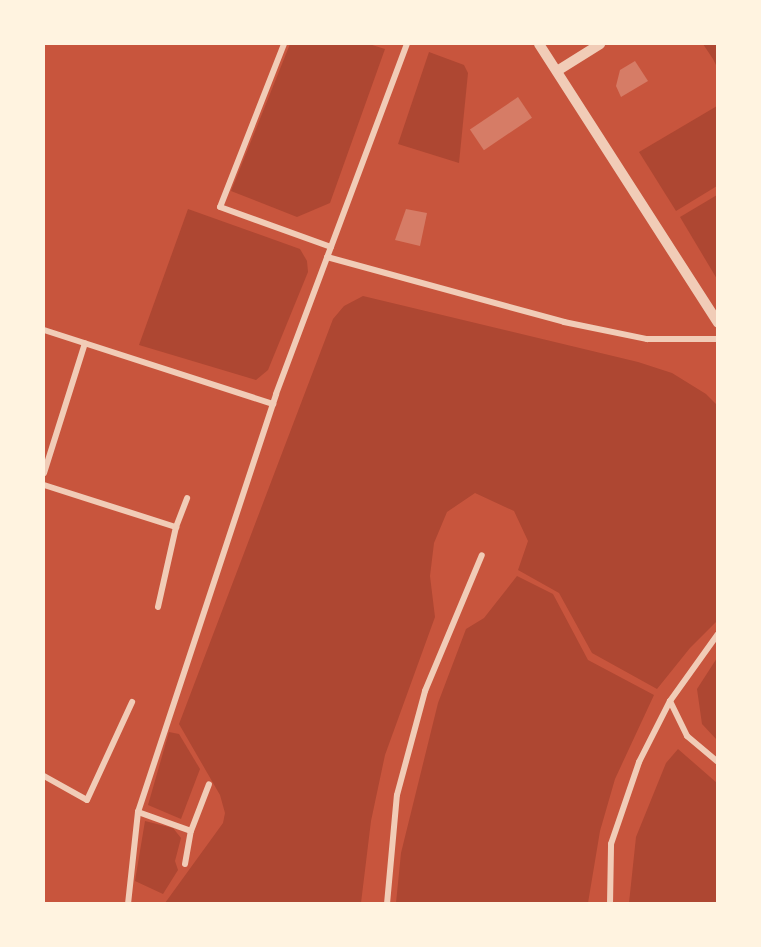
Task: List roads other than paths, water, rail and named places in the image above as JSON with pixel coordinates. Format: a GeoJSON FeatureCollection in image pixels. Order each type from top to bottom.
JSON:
{"type":"FeatureCollection","features":[{"type":"Feature","properties":{"kind":"street"},"geometry":{"type":"LineString","coordinates":[[284,44],[220,207],[331,247]]}},
{"type":"Feature","properties":{"kind":"street"},"geometry":{"type":"LineString","coordinates":[[128,903],[138,812],[273,404],[407,44]]}},
{"type":"Feature","properties":{"kind":"street"},"geometry":{"type":"LineString","coordinates":[[539,44],[717,323]]}},
{"type":"Feature","properties":{"kind":"street"},"geometry":{"type":"LineString","coordinates":[[557,71],[600,44]]}},
{"type":"Feature","properties":{"kind":"street"},"geometry":{"type":"LineString","coordinates":[[327,257],[564,322],[647,339],[717,339]]}},
{"type":"Feature","properties":{"kind":"street"},"geometry":{"type":"LineString","coordinates":[[44,330],[273,404]]}},
{"type":"Feature","properties":{"kind":"street"},"geometry":{"type":"LineString","coordinates":[[44,472],[85,343]]}},
{"type":"Feature","properties":{"kind":"street"},"geometry":{"type":"LineString","coordinates":[[44,485],[176,527]]}},
{"type":"Feature","properties":{"kind":"street"},"geometry":{"type":"LineString","coordinates":[[158,607],[176,527],[187,498]]}},
{"type":"Feature","properties":{"kind":"street"},"geometry":{"type":"LineString","coordinates":[[387,903],[397,795],[425,691],[482,555]]}},
{"type":"Feature","properties":{"kind":"street"},"geometry":{"type":"LineString","coordinates":[[610,903],[611,844],[639,762],[670,701],[717,634]]}},
{"type":"Feature","properties":{"kind":"street"},"geometry":{"type":"LineString","coordinates":[[670,701],[687,736],[717,762]]}},
{"type":"Feature","properties":{"kind":"street"},"geometry":{"type":"LineString","coordinates":[[44,776],[87,800],[132,702]]}},
{"type":"Feature","properties":{"kind":"street"},"geometry":{"type":"LineString","coordinates":[[185,864],[191,831],[209,784]]}},
{"type":"Feature","properties":{"kind":"street"},"geometry":{"type":"LineString","coordinates":[[138,812],[191,831]]}}]}
